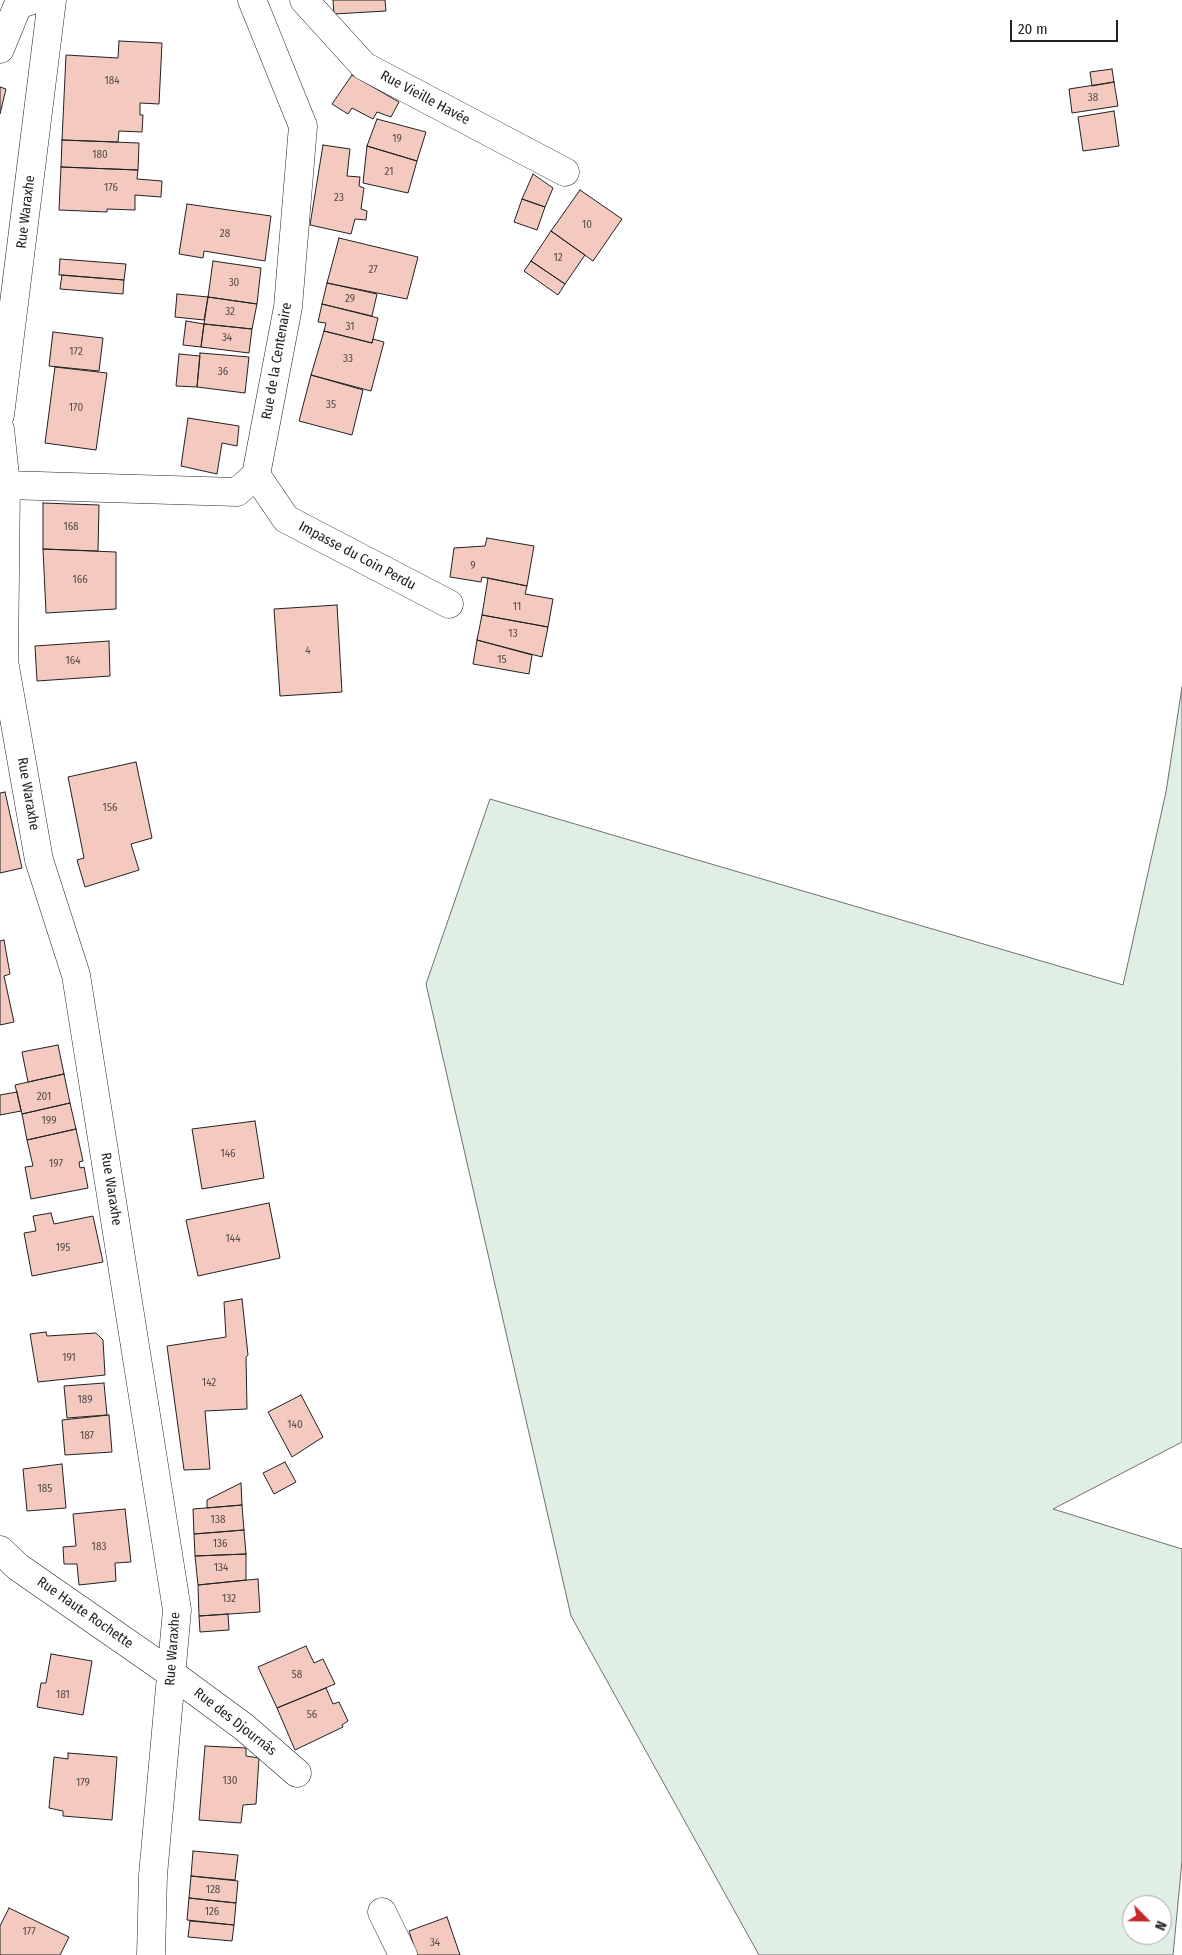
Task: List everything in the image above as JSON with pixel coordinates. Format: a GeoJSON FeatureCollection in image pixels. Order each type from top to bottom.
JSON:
{"type":"FeatureCollection","features":[{"type":"Feature","properties":{"kind":"street","name":"Rue de la Centenaire"},"geometry":{"type":"LineString","coordinates":[[252,0],[303,126],[288,307],[256,475]]}},
{"type":"Feature","properties":{"kind":"street","name":"Rue Vieille Havée"},"geometry":{"type":"LineString","coordinates":[[304,0],[364,66],[565,172]]}},
{"type":"Feature","properties":{"kind":"street"},"geometry":{"type":"LineString","coordinates":[[0,48],[18,5],[45,3]]}},
{"type":"Feature","properties":{"kind":"street","name":"Rue Waraxhe"},"geometry":{"type":"LineString","coordinates":[[0,415],[45,3]]}},
{"type":"Feature","properties":{"kind":"street","name":"Rue Waraxhe"},"geometry":{"type":"LineString","coordinates":[[0,429],[6,485],[4,661],[39,860],[76,975],[177,1610],[153,1874],[151,1955]]}},
{"type":"Feature","properties":{"kind":"street"},"geometry":{"type":"LineString","coordinates":[[6,485],[236,492],[256,475]]}},
{"type":"Feature","properties":{"kind":"street","name":"Impasse du Coin Perdu"},"geometry":{"type":"LineString","coordinates":[[256,475],[286,519],[449,604]]}},
{"type":"Feature","properties":{"kind":"street","name":"Rue Haute Rochette"},"geometry":{"type":"LineString","coordinates":[[0,1550],[18,1567],[172,1674]]}},
{"type":"Feature","properties":{"kind":"street","name":"Rue des Djournâs"},"geometry":{"type":"LineString","coordinates":[[172,1674],[244,1727],[297,1772]]}},
{"type":"Feature","properties":{"kind":"street"},"geometry":{"type":"LineString","coordinates":[[382,1912],[403,1955]]}},
{"type":"Feature","properties":{"kind":"green space"},"geometry":{"type":"Polygon","coordinates":[[[1182,687],[1182,1442],[1053,1509],[1182,1549],[1182,1861],[1173,1955],[759,1955],[571,1616],[426,984],[490,799],[1123,985],[1166,792],[1182,687]]]}},
{"type":"Feature","properties":{"kind":"building"},"geometry":{"type":"Polygon","coordinates":[[[333,0],[385,0],[386,11],[334,14],[333,0]]]}},
{"type":"Feature","properties":{"kind":"building"},"geometry":{"type":"Polygon","coordinates":[[[119,41],[162,43],[159,104],[140,103],[140,115],[143,115],[142,132],[119,131],[118,142],[62,140],[66,55],[118,58],[119,41]]]}},
{"type":"Feature","properties":{"kind":"building"},"geometry":{"type":"Polygon","coordinates":[[[1112,69],[1114,82],[1092,86],[1090,72],[1112,69]]]}},
{"type":"Feature","properties":{"kind":"building"},"geometry":{"type":"Polygon","coordinates":[[[352,75],[399,102],[391,117],[377,112],[373,119],[352,108],[348,114],[332,104],[352,75]]]}},
{"type":"Feature","properties":{"kind":"building"},"geometry":{"type":"Polygon","coordinates":[[[1114,82],[1118,106],[1072,113],[1069,89],[1114,82]]]}},
{"type":"Feature","properties":{"kind":"building"},"geometry":{"type":"Polygon","coordinates":[[[0,87],[6,89],[0,114],[0,87]]]}},
{"type":"Feature","properties":{"kind":"building"},"geometry":{"type":"Polygon","coordinates":[[[1114,111],[1119,146],[1083,151],[1078,117],[1114,111]]]}},
{"type":"Feature","properties":{"kind":"building"},"geometry":{"type":"Polygon","coordinates":[[[377,119],[426,132],[417,161],[367,146],[377,119]]]}},
{"type":"Feature","properties":{"kind":"building"},"geometry":{"type":"Polygon","coordinates":[[[62,140],[139,143],[138,170],[61,167],[62,140]]]}},
{"type":"Feature","properties":{"kind":"building"},"geometry":{"type":"Polygon","coordinates":[[[323,145],[350,149],[347,176],[360,177],[359,186],[364,188],[361,209],[367,211],[366,220],[355,219],[351,234],[310,225],[323,145]]]}},
{"type":"Feature","properties":{"kind":"building"},"geometry":{"type":"Polygon","coordinates":[[[367,146],[417,161],[408,193],[363,183],[367,146]]]}},
{"type":"Feature","properties":{"kind":"building"},"geometry":{"type":"Polygon","coordinates":[[[61,167],[138,170],[137,179],[162,181],[161,197],[135,195],[135,210],[107,209],[107,212],[59,210],[61,167]]]}},
{"type":"Feature","properties":{"kind":"building"},"geometry":{"type":"Polygon","coordinates":[[[533,174],[553,188],[545,207],[522,199],[533,174]]]}},
{"type":"Feature","properties":{"kind":"building"},"geometry":{"type":"Polygon","coordinates":[[[580,190],[622,219],[593,261],[551,231],[580,190]]]}},
{"type":"Feature","properties":{"kind":"building"},"geometry":{"type":"Polygon","coordinates":[[[522,199],[545,207],[537,230],[514,222],[522,199]]]}},
{"type":"Feature","properties":{"kind":"building"},"geometry":{"type":"Polygon","coordinates":[[[187,204],[271,216],[265,261],[204,251],[203,258],[179,254],[187,204]]]}},
{"type":"Feature","properties":{"kind":"building"},"geometry":{"type":"Polygon","coordinates":[[[551,231],[585,255],[565,284],[531,261],[551,231]]]}},
{"type":"Feature","properties":{"kind":"building"},"geometry":{"type":"Polygon","coordinates":[[[339,238],[418,257],[407,299],[327,283],[339,238]]]}},
{"type":"Feature","properties":{"kind":"building"},"geometry":{"type":"Polygon","coordinates":[[[60,259],[126,264],[124,280],[59,275],[60,259]]]}},
{"type":"Feature","properties":{"kind":"building"},"geometry":{"type":"Polygon","coordinates":[[[213,261],[261,268],[257,304],[208,297],[213,261]]]}},
{"type":"Feature","properties":{"kind":"building"},"geometry":{"type":"Polygon","coordinates":[[[531,261],[565,284],[558,295],[524,271],[531,261]]]}},
{"type":"Feature","properties":{"kind":"building"},"geometry":{"type":"Polygon","coordinates":[[[62,275],[124,280],[123,294],[60,289],[62,275]]]}},
{"type":"Feature","properties":{"kind":"building"},"geometry":{"type":"Polygon","coordinates":[[[327,283],[377,294],[372,316],[322,304],[327,283]]]}},
{"type":"Feature","properties":{"kind":"building"},"geometry":{"type":"Polygon","coordinates":[[[177,294],[208,297],[204,320],[175,317],[177,294]]]}},
{"type":"Feature","properties":{"kind":"building"},"geometry":{"type":"Polygon","coordinates":[[[208,297],[257,304],[252,329],[204,324],[208,297]]]}},
{"type":"Feature","properties":{"kind":"building"},"geometry":{"type":"Polygon","coordinates":[[[322,304],[378,318],[372,343],[324,331],[326,323],[318,322],[322,304]]]}},
{"type":"Feature","properties":{"kind":"building"},"geometry":{"type":"Polygon","coordinates":[[[186,321],[204,324],[201,347],[183,345],[186,321]]]}},
{"type":"Feature","properties":{"kind":"building"},"geometry":{"type":"Polygon","coordinates":[[[204,324],[252,329],[249,353],[201,347],[204,324]]]}},
{"type":"Feature","properties":{"kind":"building"},"geometry":{"type":"Polygon","coordinates":[[[324,331],[372,343],[373,339],[384,342],[371,391],[311,375],[324,331]]]}},
{"type":"Feature","properties":{"kind":"building"},"geometry":{"type":"Polygon","coordinates":[[[53,332],[103,338],[99,371],[49,366],[53,332]]]}},
{"type":"Feature","properties":{"kind":"building"},"geometry":{"type":"Polygon","coordinates":[[[200,353],[249,357],[245,393],[197,387],[200,353]]]}},
{"type":"Feature","properties":{"kind":"building"},"geometry":{"type":"Polygon","coordinates":[[[179,354],[200,356],[197,387],[176,386],[179,354]]]}},
{"type":"Feature","properties":{"kind":"building"},"geometry":{"type":"Polygon","coordinates":[[[55,367],[107,373],[96,450],[45,443],[55,367]]]}},
{"type":"Feature","properties":{"kind":"building"},"geometry":{"type":"Polygon","coordinates":[[[311,375],[363,390],[352,435],[299,421],[311,375]]]}},
{"type":"Feature","properties":{"kind":"building"},"geometry":{"type":"Polygon","coordinates":[[[188,418],[239,426],[237,446],[222,443],[217,474],[181,466],[188,418]]]}},
{"type":"Feature","properties":{"kind":"building"},"geometry":{"type":"Polygon","coordinates":[[[43,503],[99,505],[98,551],[43,549],[43,503]]]}},
{"type":"Feature","properties":{"kind":"building"},"geometry":{"type":"Polygon","coordinates":[[[487,538],[534,546],[527,586],[482,577],[481,582],[450,577],[454,548],[485,546],[487,538]]]}},
{"type":"Feature","properties":{"kind":"building"},"geometry":{"type":"Polygon","coordinates":[[[43,549],[116,552],[116,609],[46,613],[43,549]]]}},
{"type":"Feature","properties":{"kind":"building"},"geometry":{"type":"Polygon","coordinates":[[[488,578],[527,586],[525,594],[553,599],[548,627],[482,615],[488,578]]]}},
{"type":"Feature","properties":{"kind":"building"},"geometry":{"type":"Polygon","coordinates":[[[337,605],[342,692],[280,696],[274,609],[337,605]]]}},
{"type":"Feature","properties":{"kind":"building"},"geometry":{"type":"Polygon","coordinates":[[[482,615],[548,627],[542,657],[477,640],[482,615]]]}},
{"type":"Feature","properties":{"kind":"building"},"geometry":{"type":"Polygon","coordinates":[[[477,640],[532,655],[529,674],[473,664],[477,640]]]}},
{"type":"Feature","properties":{"kind":"building"},"geometry":{"type":"Polygon","coordinates":[[[109,641],[110,676],[37,681],[35,646],[109,641]]]}},
{"type":"Feature","properties":{"kind":"building"},"geometry":{"type":"Polygon","coordinates":[[[136,762],[152,838],[131,844],[139,870],[85,887],[77,860],[84,858],[68,777],[136,762]]]}},
{"type":"Feature","properties":{"kind":"building"},"geometry":{"type":"Polygon","coordinates":[[[5,792],[22,868],[0,873],[0,793],[5,792]]]}},
{"type":"Feature","properties":{"kind":"building"},"geometry":{"type":"Polygon","coordinates":[[[4,940],[10,974],[4,976],[14,1022],[0,1025],[0,941],[4,940]]]}},
{"type":"Feature","properties":{"kind":"building"},"geometry":{"type":"Polygon","coordinates":[[[58,1045],[64,1074],[28,1082],[22,1052],[58,1045]]]}},
{"type":"Feature","properties":{"kind":"building"},"geometry":{"type":"Polygon","coordinates":[[[64,1074],[70,1103],[22,1114],[15,1085],[64,1074]]]}},
{"type":"Feature","properties":{"kind":"building"},"geometry":{"type":"Polygon","coordinates":[[[17,1092],[21,1111],[0,1115],[0,1095],[17,1092]]]}},
{"type":"Feature","properties":{"kind":"building"},"geometry":{"type":"Polygon","coordinates":[[[70,1103],[76,1129],[27,1140],[22,1114],[70,1103]]]}},
{"type":"Feature","properties":{"kind":"building"},"geometry":{"type":"Polygon","coordinates":[[[255,1121],[264,1178],[202,1189],[192,1129],[255,1121]]]}},
{"type":"Feature","properties":{"kind":"building"},"geometry":{"type":"Polygon","coordinates":[[[76,1129],[83,1161],[79,1162],[80,1168],[84,1167],[88,1188],[31,1199],[25,1167],[33,1166],[27,1140],[76,1129]]]}},
{"type":"Feature","properties":{"kind":"building"},"geometry":{"type":"Polygon","coordinates":[[[269,1203],[280,1258],[198,1276],[186,1220],[269,1203]]]}},
{"type":"Feature","properties":{"kind":"building"},"geometry":{"type":"Polygon","coordinates":[[[51,1213],[54,1224],[93,1216],[103,1262],[32,1276],[24,1233],[36,1231],[33,1216],[51,1213]]]}},
{"type":"Feature","properties":{"kind":"building"},"geometry":{"type":"Polygon","coordinates":[[[242,1299],[248,1355],[246,1357],[247,1409],[205,1411],[210,1469],[184,1470],[167,1346],[226,1337],[224,1302],[242,1299]]]}},
{"type":"Feature","properties":{"kind":"building"},"geometry":{"type":"Polygon","coordinates":[[[46,1332],[47,1336],[96,1333],[103,1340],[105,1375],[38,1382],[30,1334],[46,1332]]]}},
{"type":"Feature","properties":{"kind":"building"},"geometry":{"type":"Polygon","coordinates":[[[104,1383],[107,1415],[67,1418],[64,1386],[104,1383]]]}},
{"type":"Feature","properties":{"kind":"building"},"geometry":{"type":"Polygon","coordinates":[[[301,1395],[323,1437],[292,1457],[268,1412],[301,1395]]]}},
{"type":"Feature","properties":{"kind":"building"},"geometry":{"type":"Polygon","coordinates":[[[109,1415],[112,1452],[65,1455],[62,1420],[109,1415]]]}},
{"type":"Feature","properties":{"kind":"building"},"geometry":{"type":"Polygon","coordinates":[[[285,1462],[296,1482],[274,1494],[263,1473],[285,1462]]]}},
{"type":"Feature","properties":{"kind":"building"},"geometry":{"type":"Polygon","coordinates":[[[62,1464],[66,1508],[27,1511],[23,1469],[62,1464]]]}},
{"type":"Feature","properties":{"kind":"building"},"geometry":{"type":"Polygon","coordinates":[[[241,1483],[242,1505],[207,1508],[207,1500],[241,1483]]]}},
{"type":"Feature","properties":{"kind":"building"},"geometry":{"type":"Polygon","coordinates":[[[242,1505],[244,1530],[194,1534],[193,1509],[242,1505]]]}},
{"type":"Feature","properties":{"kind":"building"},"geometry":{"type":"Polygon","coordinates":[[[125,1509],[131,1562],[115,1563],[116,1581],[79,1585],[77,1564],[64,1564],[63,1547],[76,1546],[73,1514],[125,1509]]]}},
{"type":"Feature","properties":{"kind":"building"},"geometry":{"type":"Polygon","coordinates":[[[244,1530],[246,1554],[195,1556],[194,1534],[244,1530]]]}},
{"type":"Feature","properties":{"kind":"building"},"geometry":{"type":"Polygon","coordinates":[[[246,1554],[246,1580],[198,1585],[195,1556],[246,1554]]]}},
{"type":"Feature","properties":{"kind":"building"},"geometry":{"type":"Polygon","coordinates":[[[258,1579],[260,1612],[199,1616],[198,1585],[258,1579]]]}},
{"type":"Feature","properties":{"kind":"building"},"geometry":{"type":"Polygon","coordinates":[[[228,1614],[229,1630],[200,1632],[199,1616],[228,1614]]]}},
{"type":"Feature","properties":{"kind":"building"},"geometry":{"type":"Polygon","coordinates":[[[306,1646],[314,1663],[323,1659],[335,1684],[277,1708],[258,1667],[306,1646]]]}},
{"type":"Feature","properties":{"kind":"building"},"geometry":{"type":"Polygon","coordinates":[[[51,1654],[92,1661],[83,1715],[37,1707],[41,1683],[46,1683],[51,1654]]]}},
{"type":"Feature","properties":{"kind":"building"},"geometry":{"type":"Polygon","coordinates":[[[326,1688],[333,1704],[339,1702],[348,1721],[342,1725],[343,1727],[295,1750],[277,1708],[326,1688]]]}},
{"type":"Feature","properties":{"kind":"building"},"geometry":{"type":"Polygon","coordinates":[[[205,1746],[246,1748],[246,1756],[259,1758],[256,1804],[243,1805],[241,1823],[199,1820],[205,1746]]]}},
{"type":"Feature","properties":{"kind":"building"},"geometry":{"type":"Polygon","coordinates":[[[68,1753],[117,1757],[112,1820],[63,1816],[63,1811],[49,1808],[54,1757],[68,1759],[68,1753]]]}},
{"type":"Feature","properties":{"kind":"building"},"geometry":{"type":"Polygon","coordinates":[[[193,1851],[238,1855],[235,1880],[191,1876],[193,1851]]]}},
{"type":"Feature","properties":{"kind":"building"},"geometry":{"type":"Polygon","coordinates":[[[191,1876],[238,1881],[236,1903],[189,1898],[191,1876]]]}},
{"type":"Feature","properties":{"kind":"building"},"geometry":{"type":"Polygon","coordinates":[[[189,1898],[236,1903],[234,1925],[187,1920],[189,1898]]]}},
{"type":"Feature","properties":{"kind":"building"},"geometry":{"type":"Polygon","coordinates":[[[9,1908],[69,1937],[60,1955],[0,1955],[0,1926],[9,1908]]]}},
{"type":"Feature","properties":{"kind":"building"},"geometry":{"type":"Polygon","coordinates":[[[447,1917],[460,1955],[417,1955],[409,1931],[447,1917]]]}},
{"type":"Feature","properties":{"kind":"building"},"geometry":{"type":"Polygon","coordinates":[[[190,1921],[234,1925],[232,1941],[188,1937],[190,1921]]]}}]}
